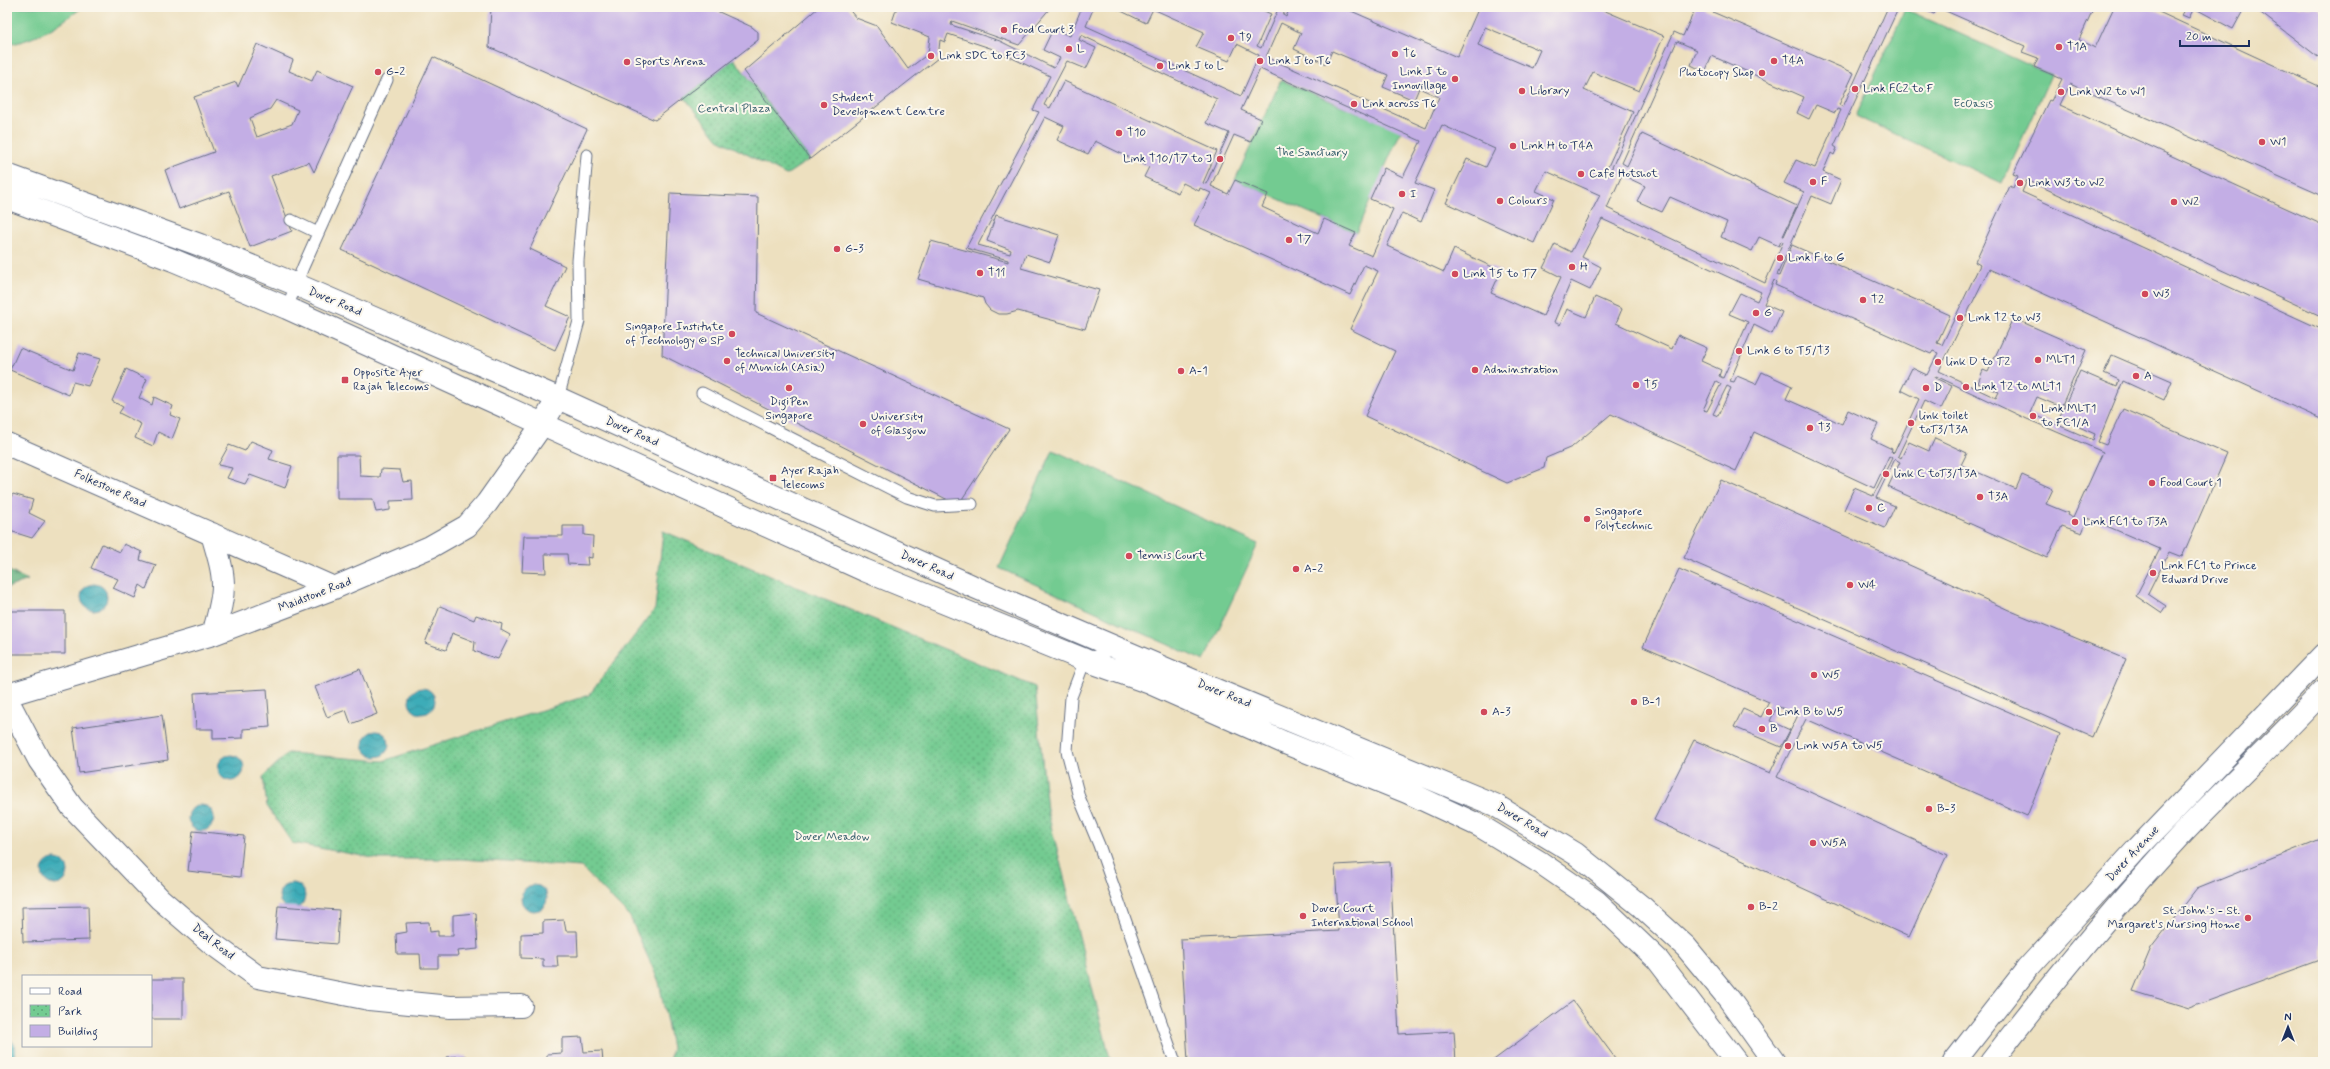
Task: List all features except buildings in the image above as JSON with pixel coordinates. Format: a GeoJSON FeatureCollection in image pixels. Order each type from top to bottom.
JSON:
{"type":"FeatureCollection","features":[{"type":"Feature","properties":{"kind":"street","name":"Dover Road"},"geometry":{"type":"LineString","coordinates":[[7,175],[193,242],[295,284],[558,398],[972,586],[1115,648],[1291,721],[1329,748],[1480,826],[1541,863],[1596,901],[1657,959],[1736,1062]]}},
{"type":"Feature","properties":{"kind":"street","name":"Dover Road"},"geometry":{"type":"LineString","coordinates":[[7,198],[173,260],[287,308],[864,570],[1085,660],[1150,683],[1283,742],[1329,748],[1495,805],[1576,854],[1642,907],[1690,952],[1729,999],[1774,1062]]}},
{"type":"Feature","properties":{"kind":"street","name":"Maidstone Road"},"geometry":{"type":"LineString","coordinates":[[7,695],[213,634],[334,588],[430,548],[467,526],[487,503],[542,425],[558,398]]}},
{"type":"Feature","properties":{"kind":"street","name":"Folkestone Road"},"geometry":{"type":"LineString","coordinates":[[7,444],[334,588]]}},
{"type":"Feature","properties":{"kind":"street"},"geometry":{"type":"LineString","coordinates":[[212,534],[223,570],[224,582],[224,599],[213,634]]}},
{"type":"Feature","properties":{"kind":"street","name":"Dover Avenue"},"geometry":{"type":"LineString","coordinates":[[1954,1062],[2027,969],[2136,850],[2323,655]]}},
{"type":"Feature","properties":{"kind":"street","name":"Dover Avenue"},"geometry":{"type":"LineString","coordinates":[[1991,1062],[2050,985],[2128,895],[2184,833],[2323,691]]}},
{"type":"Feature","properties":{"kind":"street","name":"Deal Road"},"geometry":{"type":"LineString","coordinates":[[7,699],[38,760],[72,806],[160,899],[210,942],[258,976],[369,999],[450,1007],[521,1006]]}},
{"type":"Feature","properties":{"kind":"street"},"geometry":{"type":"LineString","coordinates":[[1480,826],[1495,805]]}},
{"type":"Feature","properties":{"kind":"lane"},"geometry":{"type":"LineString","coordinates":[[287,308],[295,284],[387,80]]}},
{"type":"Feature","properties":{"kind":"lane"},"geometry":{"type":"LineString","coordinates":[[558,398],[579,321],[578,261],[587,156]]}},
{"type":"Feature","properties":{"kind":"lane"},"geometry":{"type":"LineString","coordinates":[[291,220],[318,233]]}},
{"type":"Feature","properties":{"kind":"lane"},"geometry":{"type":"LineString","coordinates":[[702,394],[907,497],[934,506],[972,504]]}},
{"type":"Feature","properties":{"kind":"lane"},"geometry":{"type":"LineString","coordinates":[[1115,648],[1085,660],[1071,697],[1067,752],[1079,797],[1099,845],[1175,1062]]}},
{"type":"Feature","properties":{"kind":"lane"},"geometry":{"type":"LineString","coordinates":[[1283,742],[1291,721]]}},
{"type":"Feature","properties":{"kind":"green space"},"geometry":{"type":"Polygon","coordinates":[[[7,7],[83,7],[47,31],[29,39],[7,45],[7,7]]]}},
{"type":"Feature","properties":{"kind":"green space","name":"EcOasis"},"geometry":{"type":"Polygon","coordinates":[[[1905,9],[2051,75],[2002,183],[1856,116],[1905,9]]]}},
{"type":"Feature","properties":{"kind":"green space","name":"Central Plaza"},"geometry":{"type":"Polygon","coordinates":[[[734,59],[810,159],[786,175],[718,139],[684,97],[734,59]]]}},
{"type":"Feature","properties":{"kind":"green space","name":"The Sanctuary"},"geometry":{"type":"Polygon","coordinates":[[[1281,80],[1401,131],[1356,233],[1235,180],[1281,80]]]}},
{"type":"Feature","properties":{"kind":"green space","name":"Tennis Court"},"geometry":{"type":"Polygon","coordinates":[[[1053,450],[1258,544],[1204,661],[999,568],[1053,450]]]}},
{"type":"Feature","properties":{"kind":"green space","name":"Dover Meadow"},"geometry":{"type":"Polygon","coordinates":[[[663,531],[1035,687],[1047,810],[1111,1062],[669,1062],[672,1048],[659,982],[630,917],[581,867],[461,859],[379,859],[292,843],[267,806],[263,777],[288,753],[383,761],[589,695],[655,609],[663,531]]]}},
{"type":"Feature","properties":{"kind":"green space"},"geometry":{"type":"Polygon","coordinates":[[[7,570],[28,580],[7,588],[7,570]]]}},
{"type":"Feature","properties":{"kind":"water"},"geometry":{"type":"Polygon","coordinates":[[[94,584],[103,588],[107,597],[103,606],[94,610],[85,606],[81,597],[85,588],[94,584]]]}},
{"type":"Feature","properties":{"kind":"water"},"geometry":{"type":"Polygon","coordinates":[[[422,688],[431,692],[435,701],[431,710],[422,714],[413,710],[409,701],[413,692],[422,688]]]}},
{"type":"Feature","properties":{"kind":"water"},"geometry":{"type":"Polygon","coordinates":[[[376,731],[386,734],[389,744],[386,754],[376,757],[366,754],[363,744],[366,734],[376,731]]]}},
{"type":"Feature","properties":{"kind":"water"},"geometry":{"type":"Polygon","coordinates":[[[231,755],[240,759],[244,768],[240,777],[231,781],[222,777],[218,768],[222,759],[231,755]]]}},
{"type":"Feature","properties":{"kind":"water"},"geometry":{"type":"Polygon","coordinates":[[[201,805],[211,808],[214,818],[211,828],[201,831],[191,828],[188,818],[191,808],[201,805]]]}},
{"type":"Feature","properties":{"kind":"water"},"geometry":{"type":"Polygon","coordinates":[[[55,859],[64,863],[68,872],[64,881],[55,885],[46,881],[42,872],[46,863],[55,859]]]}},
{"type":"Feature","properties":{"kind":"water"},"geometry":{"type":"Polygon","coordinates":[[[292,883],[301,887],[305,896],[301,905],[292,909],[283,905],[279,896],[283,887],[292,883]]]}},
{"type":"Feature","properties":{"kind":"water"},"geometry":{"type":"Polygon","coordinates":[[[534,885],[543,889],[547,898],[543,907],[534,911],[525,907],[521,898],[525,889],[534,885]]]}},
{"type":"Feature","properties":{"kind":"water"},"geometry":{"type":"Polygon","coordinates":[[[7,1037],[11,1040],[16,1050],[14,1056],[7,1062],[7,1037]]]}},
{"type":"Feature","properties":{"kind":"place","name":"Food Court 3"},"geometry":{"type":"Point","coordinates":[1004,30]}},
{"type":"Feature","properties":{"kind":"place","name":"T9"},"geometry":{"type":"Point","coordinates":[1231,38]}},
{"type":"Feature","properties":{"kind":"place","name":"T1A"},"geometry":{"type":"Point","coordinates":[2059,47]}},
{"type":"Feature","properties":{"kind":"place","name":"L"},"geometry":{"type":"Point","coordinates":[1069,49]}},
{"type":"Feature","properties":{"kind":"place","name":"T6"},"geometry":{"type":"Point","coordinates":[1395,54]}},
{"type":"Feature","properties":{"kind":"place","name":"Link SDC to FC3"},"geometry":{"type":"Point","coordinates":[931,56]}},
{"type":"Feature","properties":{"kind":"place","name":"Link J to T6"},"geometry":{"type":"Point","coordinates":[1260,61]}},
{"type":"Feature","properties":{"kind":"place","name":"T4A"},"geometry":{"type":"Point","coordinates":[1774,61]}},
{"type":"Feature","properties":{"kind":"place","name":"Sports Arena"},"geometry":{"type":"Point","coordinates":[627,62]}},
{"type":"Feature","properties":{"kind":"place","name":"Link J to L"},"geometry":{"type":"Point","coordinates":[1160,66]}},
{"type":"Feature","properties":{"kind":"place","name":"G-2"},"geometry":{"type":"Point","coordinates":[378,72]}},
{"type":"Feature","properties":{"kind":"place","name":"Photocopy Shop"},"geometry":{"type":"Point","coordinates":[1762,73]}},
{"type":"Feature","properties":{"kind":"place","name":"Link I to Innovillage"},"geometry":{"type":"Point","coordinates":[1455,79]}},
{"type":"Feature","properties":{"kind":"place","name":"Link FC2 to F"},"geometry":{"type":"Point","coordinates":[1855,89]}},
{"type":"Feature","properties":{"kind":"place","name":"Library"},"geometry":{"type":"Point","coordinates":[1522,91]}},
{"type":"Feature","properties":{"kind":"place","name":"Link W2 to W1"},"geometry":{"type":"Point","coordinates":[2061,92]}},
{"type":"Feature","properties":{"kind":"place","name":"Link across T6"},"geometry":{"type":"Point","coordinates":[1354,104]}},
{"type":"Feature","properties":{"kind":"place","name":"Student Development Centre"},"geometry":{"type":"Point","coordinates":[824,105]}},
{"type":"Feature","properties":{"kind":"place","name":"T10"},"geometry":{"type":"Point","coordinates":[1119,133]}},
{"type":"Feature","properties":{"kind":"place","name":"W1"},"geometry":{"type":"Point","coordinates":[2262,142]}},
{"type":"Feature","properties":{"kind":"place","name":"Link H to T4A"},"geometry":{"type":"Point","coordinates":[1513,146]}},
{"type":"Feature","properties":{"kind":"place","name":"Link T10/T7 to J"},"geometry":{"type":"Point","coordinates":[1220,159]}},
{"type":"Feature","properties":{"kind":"place","name":"Cafe Hotshot"},"geometry":{"type":"Point","coordinates":[1581,174]}},
{"type":"Feature","properties":{"kind":"place","name":"F"},"geometry":{"type":"Point","coordinates":[1813,182]}},
{"type":"Feature","properties":{"kind":"place","name":"Link W3 to W2"},"geometry":{"type":"Point","coordinates":[2020,183]}},
{"type":"Feature","properties":{"kind":"place","name":"I"},"geometry":{"type":"Point","coordinates":[1402,194]}},
{"type":"Feature","properties":{"kind":"place","name":"Colours"},"geometry":{"type":"Point","coordinates":[1500,201]}},
{"type":"Feature","properties":{"kind":"place","name":"W2"},"geometry":{"type":"Point","coordinates":[2174,202]}},
{"type":"Feature","properties":{"kind":"place","name":"T7"},"geometry":{"type":"Point","coordinates":[1289,240]}},
{"type":"Feature","properties":{"kind":"place","name":"G-3"},"geometry":{"type":"Point","coordinates":[837,249]}},
{"type":"Feature","properties":{"kind":"place","name":"Link F to G"},"geometry":{"type":"Point","coordinates":[1780,258]}},
{"type":"Feature","properties":{"kind":"place","name":"H"},"geometry":{"type":"Point","coordinates":[1572,267]}},
{"type":"Feature","properties":{"kind":"place","name":"T11"},"geometry":{"type":"Point","coordinates":[980,273]}},
{"type":"Feature","properties":{"kind":"place","name":"Link T5 to T7"},"geometry":{"type":"Point","coordinates":[1455,274]}},
{"type":"Feature","properties":{"kind":"place","name":"W3"},"geometry":{"type":"Point","coordinates":[2145,294]}},
{"type":"Feature","properties":{"kind":"place","name":"T2"},"geometry":{"type":"Point","coordinates":[1863,300]}},
{"type":"Feature","properties":{"kind":"place","name":"G"},"geometry":{"type":"Point","coordinates":[1756,313]}},
{"type":"Feature","properties":{"kind":"place","name":"Link T2 to W3"},"geometry":{"type":"Point","coordinates":[1960,318]}},
{"type":"Feature","properties":{"kind":"place","name":"Singapore Institute of Technology @ SP"},"geometry":{"type":"Point","coordinates":[732,334]}},
{"type":"Feature","properties":{"kind":"place","name":"Link G to T5/T3"},"geometry":{"type":"Point","coordinates":[1739,351]}},
{"type":"Feature","properties":{"kind":"place","name":"MLT1"},"geometry":{"type":"Point","coordinates":[2038,360]}},
{"type":"Feature","properties":{"kind":"place","name":"Technical University of Munich (Asia)"},"geometry":{"type":"Point","coordinates":[727,361]}},
{"type":"Feature","properties":{"kind":"place","name":"link D to T2"},"geometry":{"type":"Point","coordinates":[1938,362]}},
{"type":"Feature","properties":{"kind":"place","name":"Adminstration"},"geometry":{"type":"Point","coordinates":[1475,370]}},
{"type":"Feature","properties":{"kind":"place","name":"A-1"},"geometry":{"type":"Point","coordinates":[1181,371]}},
{"type":"Feature","properties":{"kind":"place","name":"A"},"geometry":{"type":"Point","coordinates":[2136,376]}},
{"type":"Feature","properties":{"kind":"place","name":"Opposite Ayer Rajah Telecoms"},"geometry":{"type":"Point","coordinates":[345,380]}},
{"type":"Feature","properties":{"kind":"place","name":"T5"},"geometry":{"type":"Point","coordinates":[1636,385]}},
{"type":"Feature","properties":{"kind":"place","name":"Link T2 to MLT1"},"geometry":{"type":"Point","coordinates":[1966,387]}},
{"type":"Feature","properties":{"kind":"place","name":"DigiPen Singapore"},"geometry":{"type":"Point","coordinates":[789,388]}},
{"type":"Feature","properties":{"kind":"place","name":"D"},"geometry":{"type":"Point","coordinates":[1926,388]}},
{"type":"Feature","properties":{"kind":"place","name":"Link MLT1 to FC1/A"},"geometry":{"type":"Point","coordinates":[2033,416]}},
{"type":"Feature","properties":{"kind":"place","name":"link toilet toT3/T3A"},"geometry":{"type":"Point","coordinates":[1911,423]}},
{"type":"Feature","properties":{"kind":"place","name":"University of Glasgow"},"geometry":{"type":"Point","coordinates":[863,424]}},
{"type":"Feature","properties":{"kind":"place","name":"T3"},"geometry":{"type":"Point","coordinates":[1810,428]}},
{"type":"Feature","properties":{"kind":"place","name":"link C toT3/T3A"},"geometry":{"type":"Point","coordinates":[1886,474]}},
{"type":"Feature","properties":{"kind":"place","name":"Ayer Rajah Telecoms"},"geometry":{"type":"Point","coordinates":[773,478]}},
{"type":"Feature","properties":{"kind":"place","name":"Food Court 1"},"geometry":{"type":"Point","coordinates":[2152,483]}},
{"type":"Feature","properties":{"kind":"place","name":"T3A"},"geometry":{"type":"Point","coordinates":[1980,497]}},
{"type":"Feature","properties":{"kind":"place","name":"C"},"geometry":{"type":"Point","coordinates":[1869,508]}},
{"type":"Feature","properties":{"kind":"place","name":"Singapore Polytechnic"},"geometry":{"type":"Point","coordinates":[1587,519]}},
{"type":"Feature","properties":{"kind":"place","name":"Link FC1 to T3A"},"geometry":{"type":"Point","coordinates":[2075,522]}},
{"type":"Feature","properties":{"kind":"place","name":"Tennis Court"},"geometry":{"type":"Point","coordinates":[1129,556]}},
{"type":"Feature","properties":{"kind":"place","name":"A-2"},"geometry":{"type":"Point","coordinates":[1296,569]}},
{"type":"Feature","properties":{"kind":"place","name":"Link FC1 to Prince Edward Drive"},"geometry":{"type":"Point","coordinates":[2153,573]}},
{"type":"Feature","properties":{"kind":"place","name":"W4"},"geometry":{"type":"Point","coordinates":[1850,585]}},
{"type":"Feature","properties":{"kind":"place","name":"W5"},"geometry":{"type":"Point","coordinates":[1814,675]}},
{"type":"Feature","properties":{"kind":"place","name":"B-1"},"geometry":{"type":"Point","coordinates":[1634,702]}},
{"type":"Feature","properties":{"kind":"place","name":"A-3"},"geometry":{"type":"Point","coordinates":[1484,712]}},
{"type":"Feature","properties":{"kind":"place","name":"Link B to W5"},"geometry":{"type":"Point","coordinates":[1769,712]}},
{"type":"Feature","properties":{"kind":"place","name":"B"},"geometry":{"type":"Point","coordinates":[1762,729]}},
{"type":"Feature","properties":{"kind":"place","name":"Link W5A to W5"},"geometry":{"type":"Point","coordinates":[1788,746]}},
{"type":"Feature","properties":{"kind":"place","name":"B-3"},"geometry":{"type":"Point","coordinates":[1929,809]}},
{"type":"Feature","properties":{"kind":"place","name":"W5A"},"geometry":{"type":"Point","coordinates":[1813,843]}},
{"type":"Feature","properties":{"kind":"place","name":"B-2"},"geometry":{"type":"Point","coordinates":[1751,907]}},
{"type":"Feature","properties":{"kind":"place","name":"Dover Court International School"},"geometry":{"type":"Point","coordinates":[1303,916]}},
{"type":"Feature","properties":{"kind":"place","name":"St. John's - St. Margaret's Nursing Home"},"geometry":{"type":"Point","coordinates":[2248,918]}}]}
